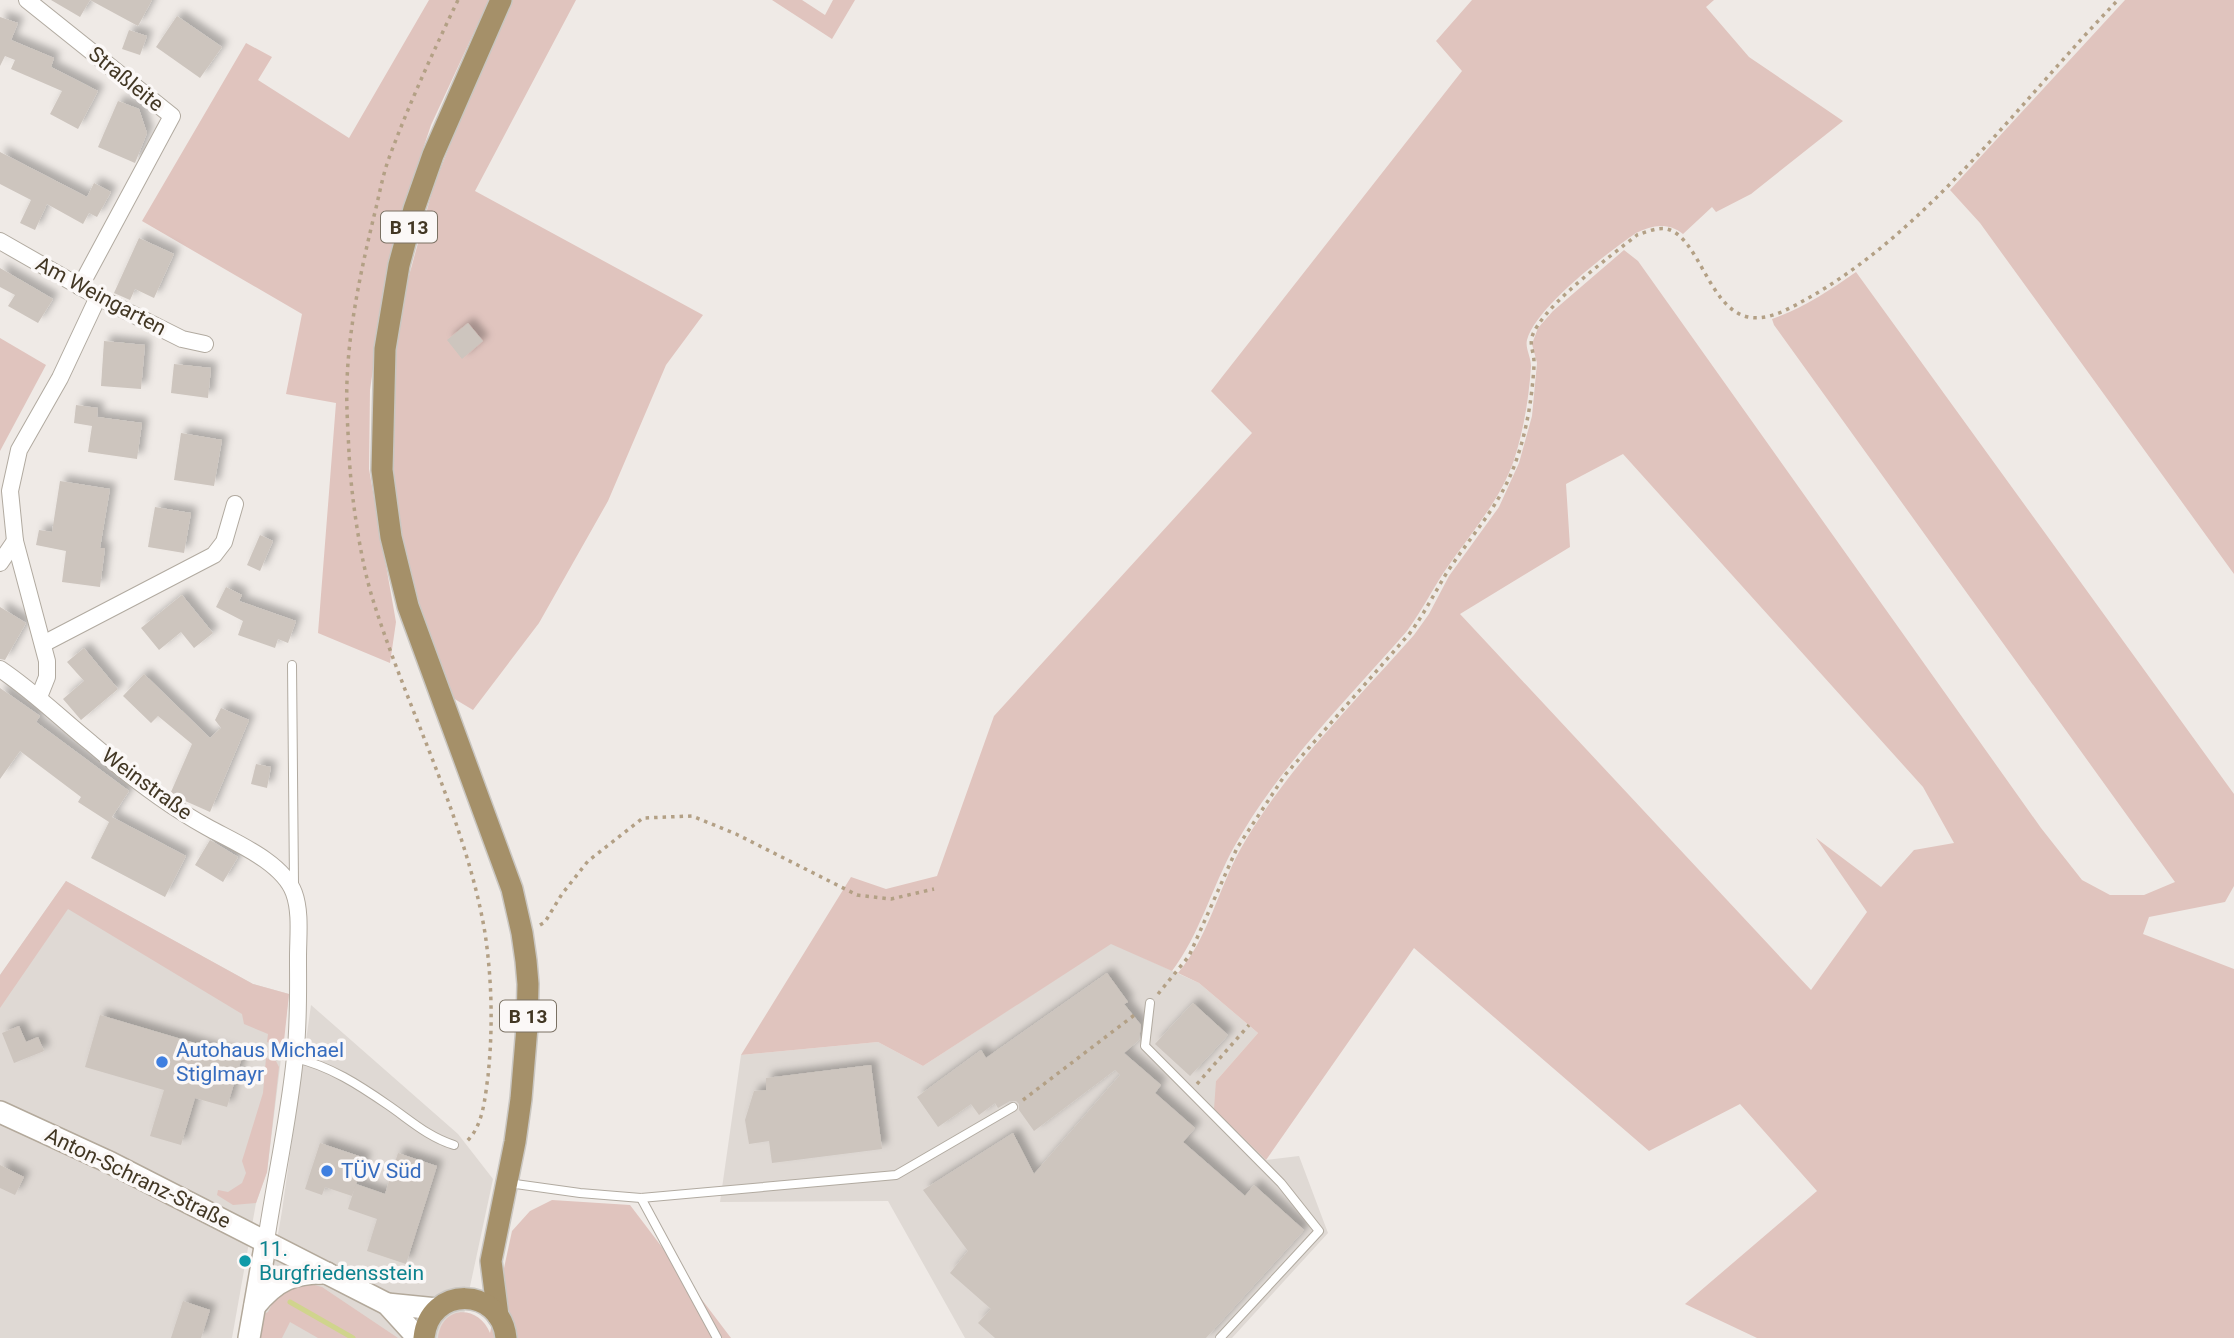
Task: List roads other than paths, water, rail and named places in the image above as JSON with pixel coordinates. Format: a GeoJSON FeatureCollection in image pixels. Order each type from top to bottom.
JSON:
{"type":"FeatureCollection","features":[{"type":"Feature","properties":{"kind":"main road","name":"B 13"},"geometry":{"type":"LineString","coordinates":[[501,0],[432,155],[402,254],[385,349],[382,470],[391,537],[408,606],[499,851],[512,889],[522,933],[528,984],[526,1052],[508,1183],[491,1261],[498,1316],[506,1338]]}},
{"type":"Feature","properties":{"kind":"main road","name":"Anton-Schranz-Straße"},"geometry":{"type":"LineString","coordinates":[[0,1112],[111,1163],[387,1304],[418,1338]]}},
{"type":"Feature","properties":{"kind":"main road"},"geometry":{"type":"LineString","coordinates":[[248,1338],[266,1241]]}},
{"type":"Feature","properties":{"kind":"main road","name":"B 13"},"geometry":{"type":"LineString","coordinates":[[436,1309],[448,1301],[462,1298],[491,1261]]}},
{"type":"Feature","properties":{"kind":"main road"},"geometry":{"type":"LineString","coordinates":[[254,1307],[272,1286],[280,1281],[312,1273],[329,1273]]}},
{"type":"Feature","properties":{"kind":"main road"},"geometry":{"type":"LineString","coordinates":[[462,1298],[480,1301],[498,1316]]}},
{"type":"Feature","properties":{"kind":"main road","name":"Anton-Schranz-Straße"},"geometry":{"type":"LineString","coordinates":[[387,1304],[436,1309]]}},
{"type":"Feature","properties":{"kind":"main road"},"geometry":{"type":"LineString","coordinates":[[424,1338],[425,1326],[436,1309]]}},
{"type":"Feature","properties":{"kind":"street","name":"Straßleite"},"geometry":{"type":"LineString","coordinates":[[27,0],[172,116],[80,287]]}},
{"type":"Feature","properties":{"kind":"street","name":"Am Weingarten"},"geometry":{"type":"LineString","coordinates":[[0,241],[80,287],[182,339],[205,344]]}},
{"type":"Feature","properties":{"kind":"street"},"geometry":{"type":"LineString","coordinates":[[39,697],[47,677],[47,661],[15,541],[10,491],[19,450],[60,378],[97,296]]}},
{"type":"Feature","properties":{"kind":"street"},"geometry":{"type":"LineString","coordinates":[[43,644],[214,555],[224,542],[235,504]]}},
{"type":"Feature","properties":{"kind":"street"},"geometry":{"type":"LineString","coordinates":[[0,563],[15,541]]}},
{"type":"Feature","properties":{"kind":"street","name":"Weinstraße"},"geometry":{"type":"LineString","coordinates":[[0,669],[39,697],[142,784],[172,805],[253,852],[279,871],[295,894]]}},
{"type":"Feature","properties":{"kind":"street"},"geometry":{"type":"LineString","coordinates":[[266,1241],[295,1058],[299,988],[295,894]]}},
{"type":"Feature","properties":{"kind":"lane"},"geometry":{"type":"LineString","coordinates":[[292,665],[292,852],[295,894]]}},
{"type":"Feature","properties":{"kind":"lane"},"geometry":{"type":"LineString","coordinates":[[1150,1003],[1145,1046],[1282,1183],[1319,1231],[1220,1338]]}},
{"type":"Feature","properties":{"kind":"lane"},"geometry":{"type":"LineString","coordinates":[[295,1058],[335,1072],[432,1136],[454,1145]]}},
{"type":"Feature","properties":{"kind":"lane"},"geometry":{"type":"LineString","coordinates":[[508,1183],[640,1198],[896,1175],[1013,1107]]}},
{"type":"Feature","properties":{"kind":"lane"},"geometry":{"type":"LineString","coordinates":[[640,1198],[718,1338]]}},
{"type":"Feature","properties":{"kind":"waterway"},"geometry":{"type":"LineString","coordinates":[[290,1302],[353,1338]]}},
{"type":"Feature","properties":{"kind":"place","name":"Autohaus Michael Stiglmayr"},"geometry":{"type":"Point","coordinates":[162,1062]}},
{"type":"Feature","properties":{"kind":"place","name":"TÜV Süd"},"geometry":{"type":"Point","coordinates":[327,1171]}},
{"type":"Feature","properties":{"kind":"place","name":"11. Burgfriedensstein"},"geometry":{"type":"Point","coordinates":[245,1261]}}]}
